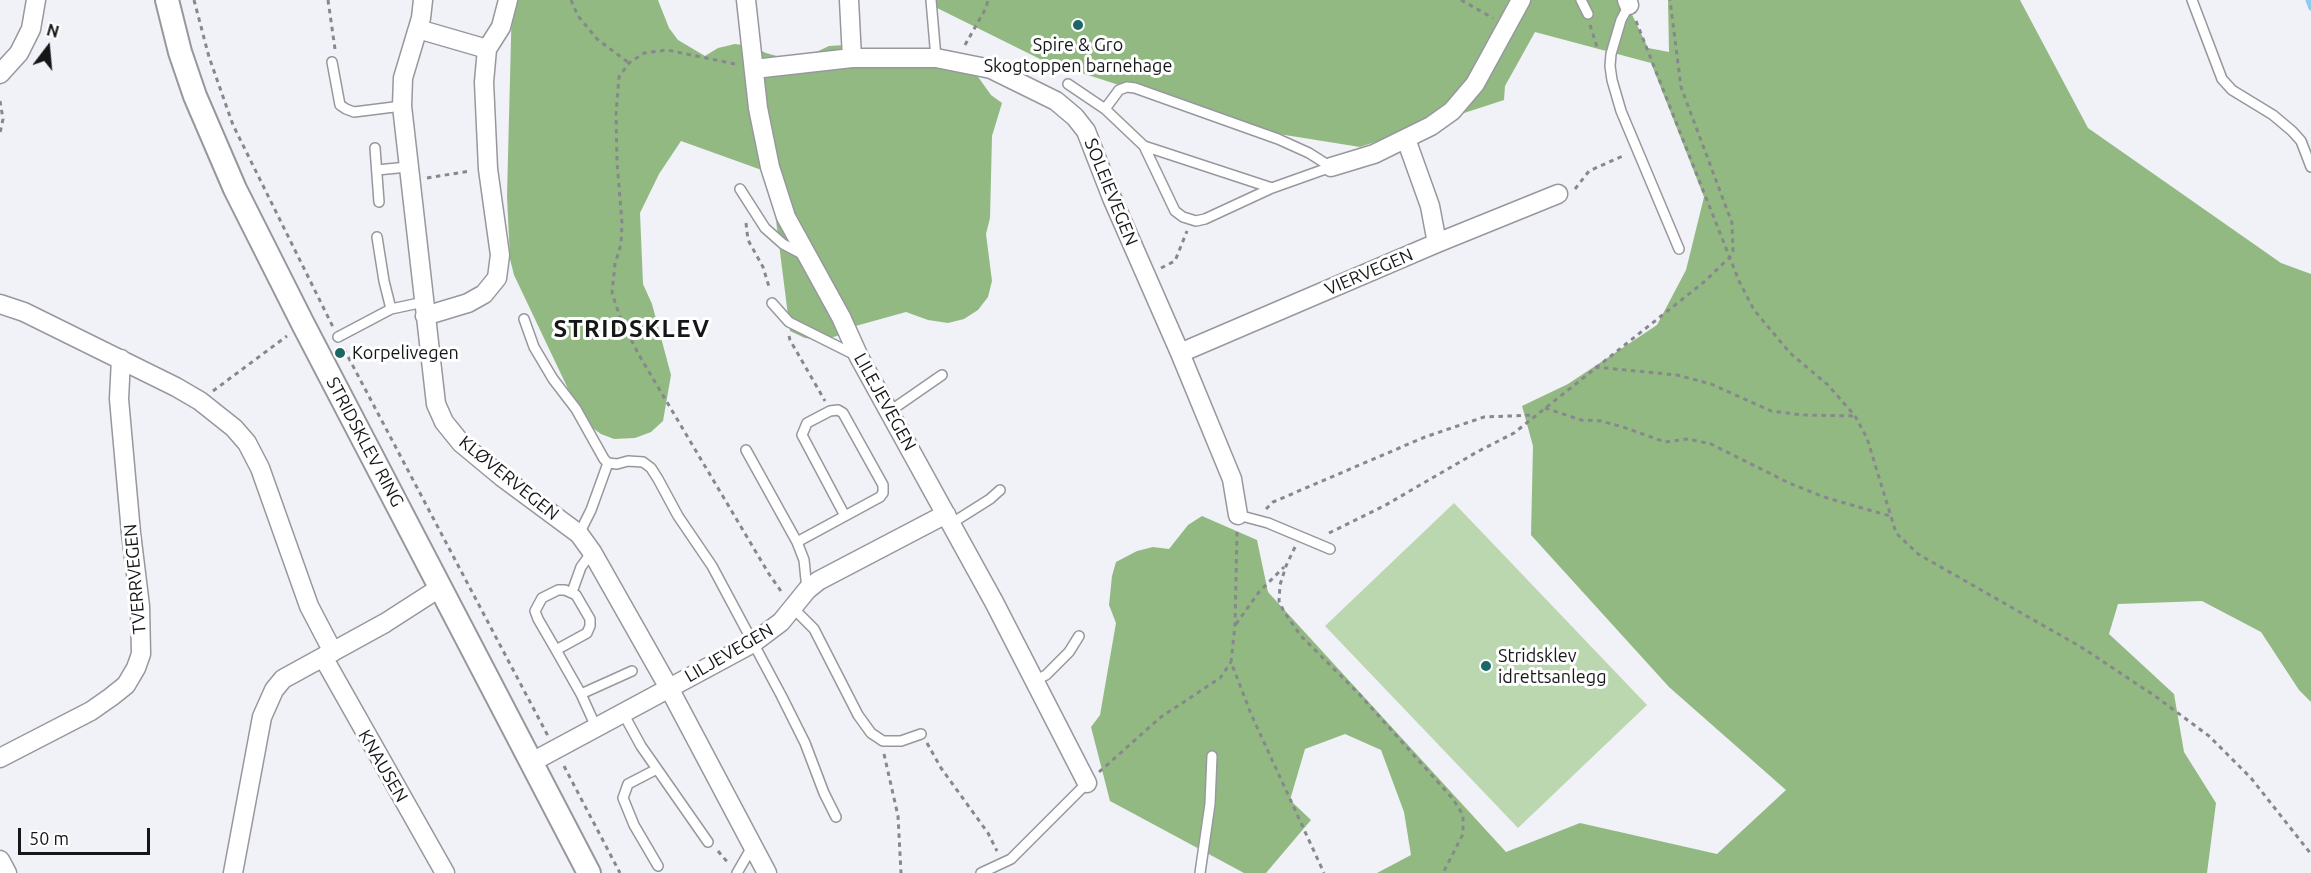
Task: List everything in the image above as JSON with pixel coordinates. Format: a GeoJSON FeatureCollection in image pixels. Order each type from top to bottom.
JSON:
{"type":"FeatureCollection","features":[{"type":"Feature","properties":{"kind":"street"},"geometry":{"type":"LineString","coordinates":[[0,74],[19,53],[31,29],[36,0]]}},
{"type":"Feature","properties":{"kind":"street","name":"STRIDSKLEV RING"},"geometry":{"type":"LineString","coordinates":[[167,0],[180,52],[213,140],[303,324],[589,873]]}},
{"type":"Feature","properties":{"kind":"street","name":"KLØVERVEGEN"},"geometry":{"type":"LineString","coordinates":[[423,0],[418,29],[403,78],[402,106],[436,404],[444,422],[461,443],[579,534],[592,552],[669,688],[767,873]]}},
{"type":"Feature","properties":{"kind":"street"},"geometry":{"type":"LineString","coordinates":[[424,309],[468,303],[484,294],[497,278],[500,255],[488,169],[484,82],[487,49],[501,27],[508,0]]}},
{"type":"Feature","properties":{"kind":"street","name":"LILEJEVEGEN"},"geometry":{"type":"LineString","coordinates":[[746,0],[758,108],[770,167],[786,217],[841,317],[859,357],[949,518],[1087,783]]}},
{"type":"Feature","properties":{"kind":"street"},"geometry":{"type":"LineString","coordinates":[[849,0],[852,58]]}},
{"type":"Feature","properties":{"kind":"street"},"geometry":{"type":"LineString","coordinates":[[1331,167],[1374,154],[1431,126],[1452,111],[1475,84],[1521,0]]}},
{"type":"Feature","properties":{"kind":"street"},"geometry":{"type":"LineString","coordinates":[[418,29],[487,49]]}},
{"type":"Feature","properties":{"kind":"street","name":"SOLEIEVEGEN"},"geometry":{"type":"LineString","coordinates":[[754,69],[852,58],[945,59],[990,69],[1024,84],[1056,101],[1075,117],[1086,131],[1112,198],[1180,353],[1246,517]]}},
{"type":"Feature","properties":{"kind":"street"},"geometry":{"type":"LineString","coordinates":[[1406,139],[1430,206],[1437,243]]}},
{"type":"Feature","properties":{"kind":"street","name":"VIERVEGEN"},"geometry":{"type":"LineString","coordinates":[[1180,353],[1558,194]]}},
{"type":"Feature","properties":{"kind":"street"},"geometry":{"type":"LineString","coordinates":[[0,304],[24,312],[121,359],[200,401],[234,428],[247,443],[269,492],[279,526],[328,655]]}},
{"type":"Feature","properties":{"kind":"street","name":"TVERRVEGEN"},"geometry":{"type":"LineString","coordinates":[[0,758],[91,711],[111,697],[126,685],[141,654],[140,606],[118,399],[121,359]]}},
{"type":"Feature","properties":{"kind":"street","name":"LILJEVEGEN"},"geometry":{"type":"LineString","coordinates":[[532,762],[753,643],[781,622],[807,590],[818,581],[949,518]]}},
{"type":"Feature","properties":{"kind":"street"},"geometry":{"type":"LineString","coordinates":[[233,873],[262,717],[267,701],[283,679],[328,655],[441,587]]}},
{"type":"Feature","properties":{"kind":"street","name":"KNAUSEN"},"geometry":{"type":"LineString","coordinates":[[328,655],[445,873]]}},
{"type":"Feature","properties":{"kind":"street"},"geometry":{"type":"LineString","coordinates":[[0,860],[7,873]]}},
{"type":"Feature","properties":{"kind":"lane"},"geometry":{"type":"LineString","coordinates":[[931,0],[945,59]]}},
{"type":"Feature","properties":{"kind":"lane"},"geometry":{"type":"LineString","coordinates":[[1581,0],[1588,14]]}},
{"type":"Feature","properties":{"kind":"lane"},"geometry":{"type":"LineString","coordinates":[[2192,0],[2222,79],[2232,90],[2273,115],[2292,130],[2301,141],[2311,167]]}},
{"type":"Feature","properties":{"kind":"lane"},"geometry":{"type":"LineString","coordinates":[[1628,3],[1621,20],[1610,66],[1621,111],[1679,249]]}},
{"type":"Feature","properties":{"kind":"lane"},"geometry":{"type":"LineString","coordinates":[[332,62],[340,105],[346,110],[354,112],[402,106]]}},
{"type":"Feature","properties":{"kind":"lane"},"geometry":{"type":"LineString","coordinates":[[1068,84],[1105,109],[1144,146],[1175,211],[1190,220],[1205,219],[1272,188],[1331,167]]}},
{"type":"Feature","properties":{"kind":"lane"},"geometry":{"type":"LineString","coordinates":[[1105,109],[1119,90],[1127,87],[1135,88],[1278,139],[1310,153],[1331,167]]}},
{"type":"Feature","properties":{"kind":"lane"},"geometry":{"type":"LineString","coordinates":[[1144,146],[1272,188]]}},
{"type":"Feature","properties":{"kind":"lane"},"geometry":{"type":"LineString","coordinates":[[375,148],[379,202]]}},
{"type":"Feature","properties":{"kind":"lane"},"geometry":{"type":"LineString","coordinates":[[377,170],[409,174]]}},
{"type":"Feature","properties":{"kind":"lane"},"geometry":{"type":"LineString","coordinates":[[740,189],[765,228],[783,244],[807,256]]}},
{"type":"Feature","properties":{"kind":"lane"},"geometry":{"type":"LineString","coordinates":[[377,237],[391,309]]}},
{"type":"Feature","properties":{"kind":"lane"},"geometry":{"type":"LineString","coordinates":[[771,303],[789,322],[859,357]]}},
{"type":"Feature","properties":{"kind":"lane"},"geometry":{"type":"LineString","coordinates":[[338,337],[391,309],[424,309]]}},
{"type":"Feature","properties":{"kind":"lane"},"geometry":{"type":"LineString","coordinates":[[524,319],[534,346],[576,409],[598,452],[608,463],[638,461],[651,468],[678,516],[712,566],[753,643],[805,743],[836,817]]}},
{"type":"Feature","properties":{"kind":"lane"},"geometry":{"type":"LineString","coordinates":[[890,411],[942,375]]}},
{"type":"Feature","properties":{"kind":"lane"},"geometry":{"type":"LineString","coordinates":[[797,542],[880,498],[883,493],[883,485],[843,413],[838,410],[830,411],[807,423],[802,435],[845,516]]}},
{"type":"Feature","properties":{"kind":"lane"},"geometry":{"type":"LineString","coordinates":[[746,450],[797,542],[804,560],[807,590]]}},
{"type":"Feature","properties":{"kind":"lane"},"geometry":{"type":"LineString","coordinates":[[579,534],[591,510],[608,463]]}},
{"type":"Feature","properties":{"kind":"lane"},"geometry":{"type":"LineString","coordinates":[[949,518],[990,499],[1000,490]]}},
{"type":"Feature","properties":{"kind":"lane"},"geometry":{"type":"LineString","coordinates":[[1246,517],[1330,549]]}},
{"type":"Feature","properties":{"kind":"lane"},"geometry":{"type":"LineString","coordinates":[[572,592],[582,567],[592,552]]}},
{"type":"Feature","properties":{"kind":"lane"},"geometry":{"type":"LineString","coordinates":[[556,650],[587,633],[591,626],[590,619],[572,592],[558,590],[542,598],[535,611],[556,650],[581,694],[596,727]]}},
{"type":"Feature","properties":{"kind":"lane"},"geometry":{"type":"LineString","coordinates":[[793,608],[814,629],[858,715],[871,733],[883,741],[901,741],[921,734]]}},
{"type":"Feature","properties":{"kind":"lane"},"geometry":{"type":"LineString","coordinates":[[1034,681],[1046,675],[1058,664],[1079,636]]}},
{"type":"Feature","properties":{"kind":"lane"},"geometry":{"type":"LineString","coordinates":[[581,694],[632,671]]}},
{"type":"Feature","properties":{"kind":"lane"},"geometry":{"type":"LineString","coordinates":[[622,713],[641,746],[708,842]]}},
{"type":"Feature","properties":{"kind":"lane"},"geometry":{"type":"LineString","coordinates":[[1200,873],[1210,804],[1212,756]]}},
{"type":"Feature","properties":{"kind":"lane"},"geometry":{"type":"LineString","coordinates":[[657,769],[628,784],[623,798],[634,825],[658,866]]}},
{"type":"Feature","properties":{"kind":"lane"},"geometry":{"type":"LineString","coordinates":[[981,873],[1011,860],[1087,783]]}},
{"type":"Feature","properties":{"kind":"lane"},"geometry":{"type":"LineString","coordinates":[[738,872],[752,847]]}},
{"type":"Feature","properties":{"kind":"path"},"geometry":{"type":"LineString","coordinates":[[194,0],[209,57],[233,125],[338,337],[620,873]]}},
{"type":"Feature","properties":{"kind":"path"},"geometry":{"type":"LineString","coordinates":[[328,0],[336,57],[332,62]]}},
{"type":"Feature","properties":{"kind":"path"},"geometry":{"type":"LineString","coordinates":[[571,0],[578,16],[597,39],[629,63]]}},
{"type":"Feature","properties":{"kind":"path"},"geometry":{"type":"LineString","coordinates":[[945,59],[971,37],[988,0]]}},
{"type":"Feature","properties":{"kind":"path"},"geometry":{"type":"LineString","coordinates":[[1461,0],[1507,26]]}},
{"type":"Feature","properties":{"kind":"path"},"geometry":{"type":"LineString","coordinates":[[1628,3],[1738,281],[1754,310],[1790,353],[1828,385],[1856,416],[1867,438],[1896,533],[1918,554],[2081,647],[2155,696],[2209,736],[2251,778],[2311,854]]}},
{"type":"Feature","properties":{"kind":"path"},"geometry":{"type":"LineString","coordinates":[[1588,14],[1595,46],[1610,66]]}},
{"type":"Feature","properties":{"kind":"path"},"geometry":{"type":"LineString","coordinates":[[754,69],[667,50],[644,53],[629,63],[619,77],[616,162],[622,223],[621,244],[615,264],[612,294],[621,320],[639,355],[769,574],[793,608]]}},
{"type":"Feature","properties":{"kind":"path"},"geometry":{"type":"LineString","coordinates":[[0,101],[3,119],[0,133]]}},
{"type":"Feature","properties":{"kind":"path"},"geometry":{"type":"LineString","coordinates":[[1558,194],[1568,194],[1577,188],[1589,171],[1638,149]]}},
{"type":"Feature","properties":{"kind":"path"},"geometry":{"type":"LineString","coordinates":[[409,174],[488,169]]}},
{"type":"Feature","properties":{"kind":"path"},"geometry":{"type":"LineString","coordinates":[[752,208],[746,224],[748,240],[766,276],[771,303]]}},
{"type":"Feature","properties":{"kind":"path"},"geometry":{"type":"LineString","coordinates":[[1147,277],[1175,261],[1190,220]]}},
{"type":"Feature","properties":{"kind":"path"},"geometry":{"type":"LineString","coordinates":[[789,322],[790,340],[830,411]]}},
{"type":"Feature","properties":{"kind":"path"},"geometry":{"type":"LineString","coordinates":[[200,401],[303,324]]}},
{"type":"Feature","properties":{"kind":"path"},"geometry":{"type":"LineString","coordinates":[[1594,368],[1677,375],[1712,384],[1771,411],[1803,415],[1856,416]]}},
{"type":"Feature","properties":{"kind":"path"},"geometry":{"type":"LineString","coordinates":[[1545,408],[1581,420],[1601,421],[1623,427],[1665,442],[1688,440],[1711,444],[1789,483],[1824,497],[1890,516]]}},
{"type":"Feature","properties":{"kind":"path"},"geometry":{"type":"LineString","coordinates":[[1324,873],[1251,714],[1231,662],[1235,625],[1235,550],[1246,517],[1273,502],[1425,437],[1484,417],[1536,415],[1514,433],[1384,506],[1329,533],[1300,538],[1286,566],[1280,585],[1279,601],[1295,628],[1360,695],[1453,799],[1463,815],[1463,834],[1443,873]]}},
{"type":"Feature","properties":{"kind":"path"},"geometry":{"type":"LineString","coordinates":[[1235,625],[1260,592],[1286,566]]}},
{"type":"Feature","properties":{"kind":"path"},"geometry":{"type":"LineString","coordinates":[[1087,783],[1129,743],[1161,717],[1220,678],[1231,662]]}},
{"type":"Feature","properties":{"kind":"path"},"geometry":{"type":"LineString","coordinates":[[921,734],[941,768],[988,833],[1004,863]]}},
{"type":"Feature","properties":{"kind":"path"},"geometry":{"type":"LineString","coordinates":[[883,741],[898,816],[901,873]]}},
{"type":"Feature","properties":{"kind":"path"},"geometry":{"type":"LineString","coordinates":[[708,842],[716,847],[724,861],[738,872]]}},
{"type":"Feature","properties":{"kind":"green space"},"geometry":{"type":"Polygon","coordinates":[[[512,0],[658,0],[669,28],[678,40],[705,56],[718,48],[735,44],[751,46],[766,53],[802,63],[814,53],[829,46],[845,45],[865,52],[971,67],[991,95],[1002,103],[992,136],[990,218],[986,234],[992,281],[988,297],[978,310],[964,319],[948,323],[928,320],[906,312],[852,327],[837,336],[821,340],[805,338],[790,331],[770,173],[681,141],[659,174],[640,213],[643,284],[652,304],[671,375],[663,421],[651,432],[635,438],[614,439],[601,434],[587,424],[579,412],[514,275],[510,259],[507,196],[512,0]]]}},
{"type":"Feature","properties":{"kind":"green space"},"geometry":{"type":"Polygon","coordinates":[[[931,0],[1625,0],[1648,48],[1669,52],[1668,0],[2020,0],[2088,128],[2281,263],[2311,274],[2311,702],[2299,690],[2261,632],[2202,601],[2118,604],[2109,634],[2174,694],[2184,752],[2216,803],[2207,873],[1377,873],[1411,855],[1404,812],[1381,750],[1345,734],[1305,749],[1290,800],[1311,820],[1266,873],[1244,873],[1110,801],[1091,727],[1100,715],[1116,623],[1109,605],[1116,562],[1137,551],[1153,547],[1169,549],[1188,525],[1202,516],[1257,540],[1268,592],[1506,852],[1580,823],[1717,854],[1786,790],[1669,687],[1531,535],[1533,446],[1522,406],[1568,384],[1657,325],[1686,270],[1704,197],[1651,63],[1535,32],[1505,86],[1504,100],[1360,147],[1260,131],[1042,60],[929,4],[931,0]]]}},
{"type":"Feature","properties":{"kind":"green space","name":"Stridsklev idrettsanlegg"},"geometry":{"type":"Polygon","coordinates":[[[1454,503],[1647,705],[1518,828],[1325,626],[1454,503]]]}},
{"type":"Feature","properties":{"kind":"waterway"},"geometry":{"type":"LineString","coordinates":[[2308,0],[2311,8]]}},
{"type":"Feature","properties":{"kind":"place","name":"Spire & Gro Skogtoppen barnehage"},"geometry":{"type":"Point","coordinates":[1078,25]}},
{"type":"Feature","properties":{"kind":"place","name":"Korpelivegen"},"geometry":{"type":"Point","coordinates":[340,353]}},
{"type":"Feature","properties":{"kind":"place","name":"Stridsklev idrettsanlegg"},"geometry":{"type":"Point","coordinates":[1486,666]}},
{"type":"Feature","properties":{"kind":"district","name":"STRIDSKLEV"},"geometry":{"type":"Point","coordinates":[632,329]}}]}
